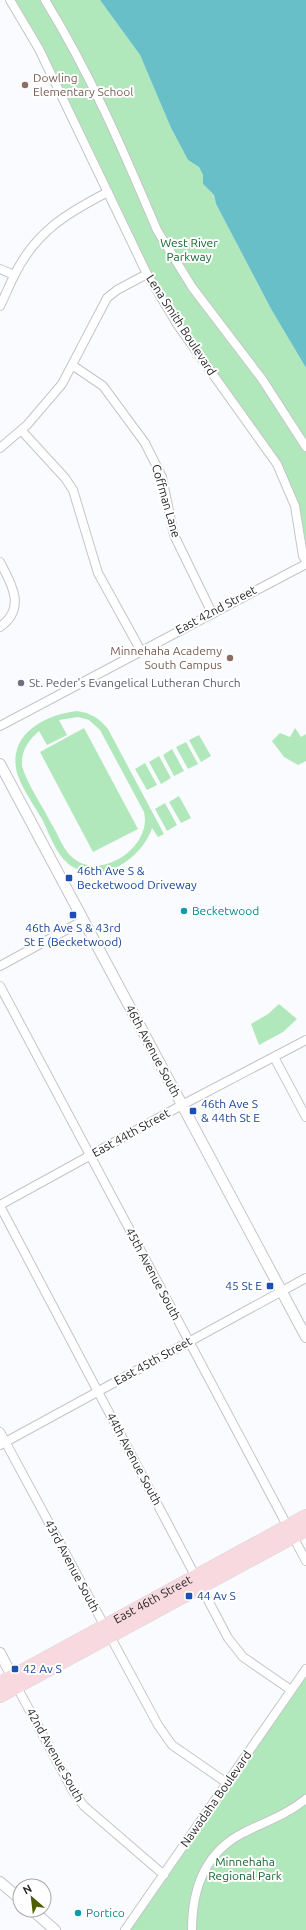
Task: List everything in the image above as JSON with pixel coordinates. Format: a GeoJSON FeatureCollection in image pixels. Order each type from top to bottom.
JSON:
{"type":"FeatureCollection","features":[{"type":"Feature","properties":{"kind":"main road","name":"East 46th Street"},"geometry":{"type":"LineString","coordinates":[[0,1696],[14,1681],[291,1531],[306,1516]]}},
{"type":"Feature","properties":{"kind":"main road","name":"East 46th Street"},"geometry":{"type":"LineString","coordinates":[[291,1531],[306,1530]]}},
{"type":"Feature","properties":{"kind":"main road","name":"East 46th Street"},"geometry":{"type":"LineString","coordinates":[[0,1682],[14,1681]]}},
{"type":"Feature","properties":{"kind":"street","name":"Lena Smith Boulevard"},"geometry":{"type":"LineString","coordinates":[[10,0],[39,49],[147,274],[177,324],[277,464],[295,506],[303,556],[306,560]]}},
{"type":"Feature","properties":{"kind":"street"},"geometry":{"type":"LineString","coordinates":[[45,0],[68,37],[102,103],[157,230],[192,287],[262,379],[306,447]]}},
{"type":"Feature","properties":{"kind":"street"},"geometry":{"type":"LineString","coordinates":[[0,306],[14,275],[38,239],[52,225],[70,212],[108,192]]}},
{"type":"Feature","properties":{"kind":"street"},"geometry":{"type":"LineString","coordinates":[[0,269],[14,275]]}},
{"type":"Feature","properties":{"kind":"street"},"geometry":{"type":"LineString","coordinates":[[0,448],[21,430],[62,384],[107,298],[117,290],[147,274]]}},
{"type":"Feature","properties":{"kind":"street","name":"Coffman Lane"},"geometry":{"type":"LineString","coordinates":[[72,364],[103,386],[145,443],[162,477],[174,535],[212,612]]}},
{"type":"Feature","properties":{"kind":"street"},"geometry":{"type":"LineString","coordinates":[[21,430],[65,478],[73,490],[98,573],[141,651]]}},
{"type":"Feature","properties":{"kind":"street"},"geometry":{"type":"LineString","coordinates":[[0,562],[14,591],[16,599],[10,615],[0,626]]}},
{"type":"Feature","properties":{"kind":"street","name":"East 42nd Street"},"geometry":{"type":"LineString","coordinates":[[0,726],[212,612],[306,564]]}},
{"type":"Feature","properties":{"kind":"street","name":"46th Avenue South"},"geometry":{"type":"LineString","coordinates":[[0,764],[306,1337]]}},
{"type":"Feature","properties":{"kind":"street"},"geometry":{"type":"LineString","coordinates":[[0,966],[84,920]]}},
{"type":"Feature","properties":{"kind":"street","name":"45th Avenue South"},"geometry":{"type":"LineString","coordinates":[[0,986],[306,1561]]}},
{"type":"Feature","properties":{"kind":"street","name":"East 44th Street"},"geometry":{"type":"LineString","coordinates":[[0,1206],[182,1105],[306,1040]]}},
{"type":"Feature","properties":{"kind":"street"},"geometry":{"type":"LineString","coordinates":[[274,1057],[306,1117]]}},
{"type":"Feature","properties":{"kind":"street","name":"44th Avenue South"},"geometry":{"type":"LineString","coordinates":[[0,1206],[97,1391],[235,1648],[243,1657],[291,1690]]}},
{"type":"Feature","properties":{"kind":"street","name":"East 45th Street"},"geometry":{"type":"LineString","coordinates":[[3,1443],[306,1278]]}},
{"type":"Feature","properties":{"kind":"street","name":"43rd Avenue South"},"geometry":{"type":"LineString","coordinates":[[0,1432],[3,1443],[165,1737],[172,1745],[227,1783]]}},
{"type":"Feature","properties":{"kind":"street","name":"42nd Avenue South"},"geometry":{"type":"LineString","coordinates":[[0,1653],[74,1793],[84,1806],[164,1875]]}},
{"type":"Feature","properties":{"kind":"street","name":"Nawadaha Boulevard"},"geometry":{"type":"LineString","coordinates":[[125,1930],[306,1669]]}},
{"type":"Feature","properties":{"kind":"street"},"geometry":{"type":"LineString","coordinates":[[192,1930],[192,1912],[196,1889],[202,1875],[213,1858],[225,1845],[240,1834],[277,1819],[306,1799]]}},
{"type":"Feature","properties":{"kind":"street"},"geometry":{"type":"LineString","coordinates":[[0,1882],[12,1893]]}},
{"type":"Feature","properties":{"kind":"street"},"geometry":{"type":"LineString","coordinates":[[41,1918],[55,1930]]}},
{"type":"Feature","properties":{"kind":"green space","name":"West River Parkway"},"geometry":{"type":"Polygon","coordinates":[[[15,0],[100,0],[140,55],[171,128],[188,160],[199,167],[203,175],[203,184],[214,195],[216,204],[271,309],[306,368],[306,544],[299,505],[280,461],[181,322],[151,272],[43,47],[15,0]]]}},
{"type":"Feature","properties":{"kind":"green space"},"geometry":{"type":"Polygon","coordinates":[[[77,711],[86,713],[98,719],[108,729],[164,834],[158,837],[152,828],[140,849],[131,858],[120,866],[108,871],[96,873],[84,872],[67,863],[54,846],[42,819],[17,774],[16,755],[19,744],[25,735],[33,727],[43,721],[77,711]],[[78,717],[59,720],[67,735],[47,745],[39,731],[24,751],[22,766],[31,788],[68,853],[79,862],[90,865],[103,865],[125,855],[135,846],[145,824],[144,812],[100,730],[89,720],[78,717]]]}},
{"type":"Feature","properties":{"kind":"green space"},"geometry":{"type":"Polygon","coordinates":[[[84,728],[138,829],[93,852],[40,752],[84,728]]]}},
{"type":"Feature","properties":{"kind":"green space"},"geometry":{"type":"Polygon","coordinates":[[[295,728],[301,737],[306,734],[306,761],[298,765],[284,757],[272,741],[280,733],[290,737],[295,728]]]}},
{"type":"Feature","properties":{"kind":"green space"},"geometry":{"type":"Polygon","coordinates":[[[199,735],[211,756],[201,762],[189,740],[199,735]]]}},
{"type":"Feature","properties":{"kind":"green space"},"geometry":{"type":"Polygon","coordinates":[[[186,742],[198,764],[188,769],[176,747],[186,742]]]}},
{"type":"Feature","properties":{"kind":"green space"},"geometry":{"type":"Polygon","coordinates":[[[172,749],[184,771],[174,776],[163,755],[172,749]]]}},
{"type":"Feature","properties":{"kind":"green space"},"geometry":{"type":"Polygon","coordinates":[[[159,756],[171,778],[161,784],[149,762],[159,756]]]}},
{"type":"Feature","properties":{"kind":"green space"},"geometry":{"type":"Polygon","coordinates":[[[145,763],[157,785],[147,790],[135,769],[145,763]]]}},
{"type":"Feature","properties":{"kind":"green space"},"geometry":{"type":"Polygon","coordinates":[[[179,796],[191,818],[181,823],[169,802],[179,796]]]}},
{"type":"Feature","properties":{"kind":"green space"},"geometry":{"type":"Polygon","coordinates":[[[165,803],[177,825],[167,831],[155,809],[165,803]]]}},
{"type":"Feature","properties":{"kind":"green space"},"geometry":{"type":"Polygon","coordinates":[[[279,1004],[297,1019],[283,1032],[259,1045],[251,1024],[268,1014],[279,1004]]]}},
{"type":"Feature","properties":{"kind":"green space","name":"Minnehaha Regional Park"},"geometry":{"type":"Polygon","coordinates":[[[306,1677],[306,1930],[130,1930],[306,1677]]]}},
{"type":"Feature","properties":{"kind":"water"},"geometry":{"type":"Polygon","coordinates":[[[100,0],[306,0],[306,368],[271,309],[216,204],[214,195],[203,184],[203,175],[199,167],[188,160],[171,128],[140,55],[100,0]]]}},
{"type":"Feature","properties":{"kind":"place","name":"Dowling Elementary School"},"geometry":{"type":"Point","coordinates":[25,85]}},
{"type":"Feature","properties":{"kind":"place","name":"Minnehaha Academy South Campus"},"geometry":{"type":"Point","coordinates":[230,658]}},
{"type":"Feature","properties":{"kind":"place","name":"St. Peder's Evangelical Lutheran Church"},"geometry":{"type":"Point","coordinates":[21,683]}},
{"type":"Feature","properties":{"kind":"place","name":"46th Ave S & Becketwood Driveway"},"geometry":{"type":"Point","coordinates":[69,878]}},
{"type":"Feature","properties":{"kind":"place","name":"Becketwood"},"geometry":{"type":"Point","coordinates":[184,911]}},
{"type":"Feature","properties":{"kind":"place","name":"46th Ave S & 43rd St E (Becketwood)"},"geometry":{"type":"Point","coordinates":[73,915]}},
{"type":"Feature","properties":{"kind":"place","name":"46th Ave S & 44th St E"},"geometry":{"type":"Point","coordinates":[193,1111]}},
{"type":"Feature","properties":{"kind":"place","name":"45 St E"},"geometry":{"type":"Point","coordinates":[270,1286]}},
{"type":"Feature","properties":{"kind":"place","name":"44 Av S"},"geometry":{"type":"Point","coordinates":[189,1596]}},
{"type":"Feature","properties":{"kind":"place","name":"42 Av S"},"geometry":{"type":"Point","coordinates":[15,1669]}},
{"type":"Feature","properties":{"kind":"place","name":"Portico"},"geometry":{"type":"Point","coordinates":[78,1913]}}]}
